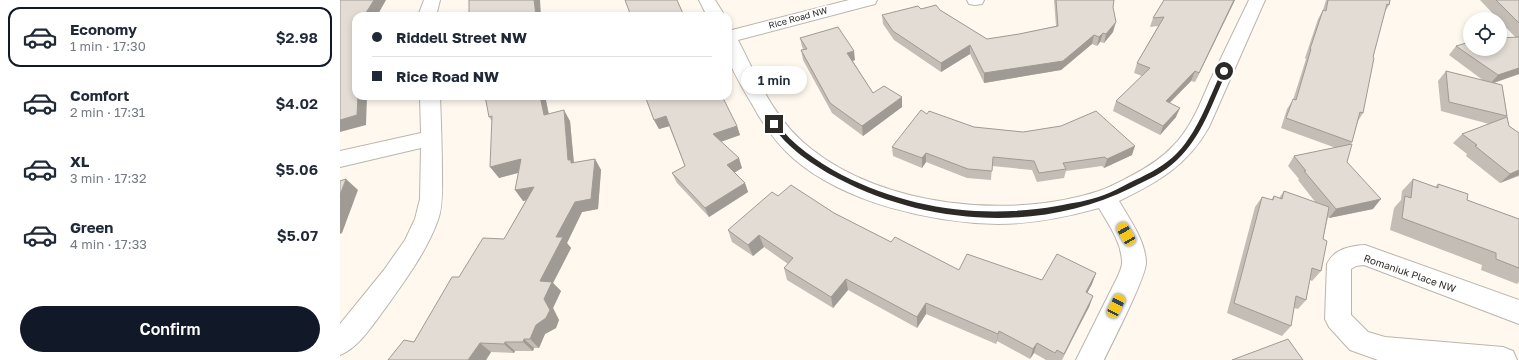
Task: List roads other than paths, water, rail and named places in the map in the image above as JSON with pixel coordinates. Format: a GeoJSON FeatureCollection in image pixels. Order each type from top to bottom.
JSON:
{"type":"FeatureCollection","features":[{"type":"Feature","properties":{"kind":"street"},"geometry":{"type":"LineString","coordinates":[[428,12],[432,0]]}},
{"type":"Feature","properties":{"kind":"street"},"geometry":{"type":"LineString","coordinates":[[707,0],[714,12]]}},
{"type":"Feature","properties":{"kind":"street","name":"Rice Road NW"},"geometry":{"type":"LineString","coordinates":[[732,37],[869,0]]}},
{"type":"Feature","properties":{"kind":"street","name":"Rice Road NW"},"geometry":{"type":"LineString","coordinates":[[732,46],[765,110],[780,132],[801,152],[828,170],[862,188],[904,202],[945,212],[995,215],[1031,213],[1105,198],[1156,173],[1175,159],[1189,144],[1199,127],[1257,0]]}},
{"type":"Feature","properties":{"kind":"street"},"geometry":{"type":"LineString","coordinates":[[340,343],[368,311],[393,278],[427,219],[431,199],[432,138],[430,100]]}},
{"type":"Feature","properties":{"kind":"street"},"geometry":{"type":"LineString","coordinates":[[340,159],[432,138]]}},
{"type":"Feature","properties":{"kind":"street"},"geometry":{"type":"LineString","coordinates":[[1090,360],[1130,279],[1134,264],[1132,249],[1126,234],[1105,198]]}},
{"type":"Feature","properties":{"kind":"street","name":"Romaniuk Place NW"},"geometry":{"type":"LineString","coordinates":[[1503,360],[1385,350],[1359,341],[1338,319],[1339,264],[1351,256],[1365,255],[1519,312]]}}]}
